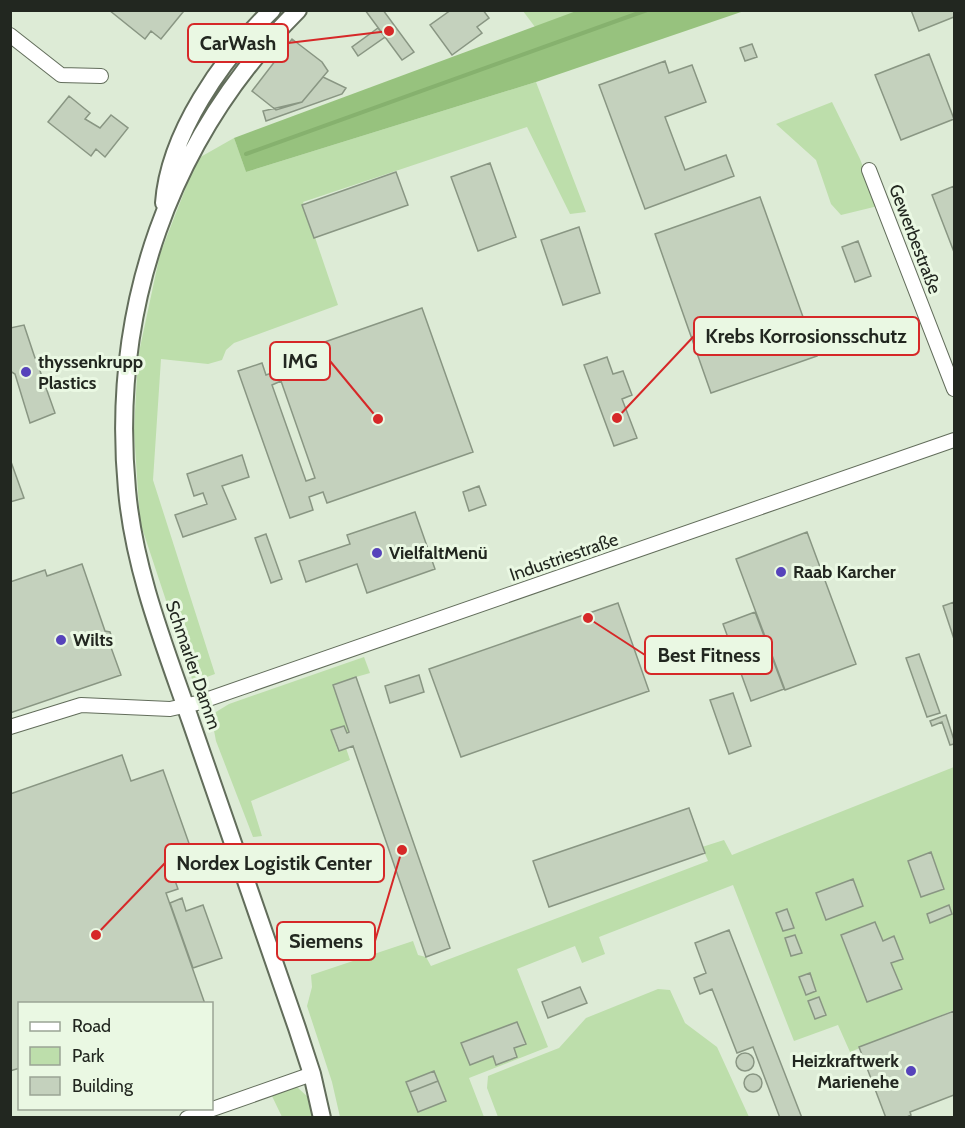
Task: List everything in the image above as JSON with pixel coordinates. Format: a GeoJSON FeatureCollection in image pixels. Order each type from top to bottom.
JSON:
{"type":"FeatureCollection","features":[{"type":"Feature","properties":{"kind":"street","name":"Schmarler Damm"},"geometry":{"type":"LineString","coordinates":[[163,213],[166,177],[185,127],[221,71],[272,10]]}},
{"type":"Feature","properties":{"kind":"street","name":"Schmarler Damm"},"geometry":{"type":"LineString","coordinates":[[298,10],[252,59],[239,77],[202,135],[163,213],[133,317],[124,399],[124,451],[127,492],[140,562],[186,707],[312,1074],[322,1118]]}},
{"type":"Feature","properties":{"kind":"street"},"geometry":{"type":"LineString","coordinates":[[10,35],[61,75],[101,76]]}},
{"type":"Feature","properties":{"kind":"street","name":"Gewerbestraße"},"geometry":{"type":"LineString","coordinates":[[869,170],[954,389]]}},
{"type":"Feature","properties":{"kind":"street","name":"Industriestraße"},"geometry":{"type":"LineString","coordinates":[[10,727],[81,705],[132,708],[186,707],[954,440]]}},
{"type":"Feature","properties":{"kind":"street"},"geometry":{"type":"LineString","coordinates":[[213,1109],[312,1074]]}},
{"type":"Feature","properties":{"kind":"street"},"geometry":{"type":"LineString","coordinates":[[187,1118],[210,1110]]}},
{"type":"Feature","properties":{"kind":"green space"},"geometry":{"type":"Polygon","coordinates":[[[579,10],[744,11],[536,82],[246,172],[234,138],[579,10]]]}},
{"type":"Feature","properties":{"kind":"green space"},"geometry":{"type":"Polygon","coordinates":[[[523,11],[579,11],[535,27],[523,11]]]}},
{"type":"Feature","properties":{"kind":"green space"},"geometry":{"type":"Polygon","coordinates":[[[536,82],[586,212],[570,214],[527,127],[303,202],[338,305],[234,343],[226,350],[222,360],[208,364],[161,359],[153,480],[215,674],[193,682],[140,522],[134,431],[138,357],[160,254],[197,159],[234,138],[246,172],[536,82]]]}},
{"type":"Feature","properties":{"kind":"green space"},"geometry":{"type":"Polygon","coordinates":[[[832,102],[860,159],[878,206],[841,215],[831,204],[816,160],[776,124],[832,102]]]}},
{"type":"Feature","properties":{"kind":"green space"},"geometry":{"type":"Polygon","coordinates":[[[364,657],[370,673],[356,677],[349,732],[347,733],[344,726],[331,731],[338,751],[346,748],[350,760],[251,801],[262,836],[253,837],[216,741],[211,715],[229,704],[364,657]]]}},
{"type":"Feature","properties":{"kind":"green space"},"geometry":{"type":"Polygon","coordinates":[[[954,767],[954,1010],[850,1052],[838,1025],[794,1041],[733,885],[599,937],[605,954],[582,963],[575,946],[517,969],[548,1047],[469,1078],[484,1117],[340,1117],[332,1082],[307,1006],[312,987],[311,975],[413,941],[418,955],[426,957],[431,966],[708,861],[702,847],[724,840],[732,855],[954,767]]]}},
{"type":"Feature","properties":{"kind":"green space"},"geometry":{"type":"Polygon","coordinates":[[[658,989],[670,990],[685,1023],[717,1047],[749,1117],[498,1117],[487,1088],[488,1076],[559,1048],[586,1018],[658,989]]]}},
{"type":"Feature","properties":{"kind":"green space"},"geometry":{"type":"Polygon","coordinates":[[[297,1087],[309,1098],[314,1117],[282,1117],[272,1096],[273,1092],[297,1087]]]}},
{"type":"Feature","properties":{"kind":"building"},"geometry":{"type":"Polygon","coordinates":[[[109,10],[181,10],[183,12],[161,39],[151,31],[145,39],[109,10]]]}},
{"type":"Feature","properties":{"kind":"building"},"geometry":{"type":"Polygon","coordinates":[[[365,10],[383,10],[414,52],[402,60],[365,10]]]}},
{"type":"Feature","properties":{"kind":"building"},"geometry":{"type":"Polygon","coordinates":[[[451,10],[483,10],[489,18],[477,27],[482,33],[452,55],[430,25],[451,10]]]}},
{"type":"Feature","properties":{"kind":"building"},"geometry":{"type":"Polygon","coordinates":[[[911,10],[954,10],[954,17],[919,31],[911,10]]]}},
{"type":"Feature","properties":{"kind":"building"},"geometry":{"type":"Polygon","coordinates":[[[378,28],[385,37],[358,56],[352,47],[378,28]]]}},
{"type":"Feature","properties":{"kind":"building"},"geometry":{"type":"Polygon","coordinates":[[[292,39],[322,62],[328,71],[302,102],[276,110],[252,91],[292,39]]]}},
{"type":"Feature","properties":{"kind":"building"},"geometry":{"type":"Polygon","coordinates":[[[752,44],[757,57],[745,61],[740,48],[752,44]]]}},
{"type":"Feature","properties":{"kind":"building"},"geometry":{"type":"Polygon","coordinates":[[[929,54],[954,119],[901,140],[875,75],[929,54]]]}},
{"type":"Feature","properties":{"kind":"building"},"geometry":{"type":"Polygon","coordinates":[[[665,61],[669,73],[692,65],[706,102],[665,117],[685,170],[726,155],[734,176],[645,209],[599,85],[665,61]]]}},
{"type":"Feature","properties":{"kind":"building"},"geometry":{"type":"Polygon","coordinates":[[[323,77],[346,88],[342,94],[266,121],[263,111],[302,102],[323,77]]]}},
{"type":"Feature","properties":{"kind":"building"},"geometry":{"type":"Polygon","coordinates":[[[69,96],[90,113],[85,119],[100,128],[111,115],[128,128],[105,157],[96,149],[91,156],[48,122],[69,96]]]}},
{"type":"Feature","properties":{"kind":"building"},"geometry":{"type":"Polygon","coordinates":[[[490,163],[516,237],[478,251],[451,177],[490,163]]]}},
{"type":"Feature","properties":{"kind":"building"},"geometry":{"type":"Polygon","coordinates":[[[396,172],[408,205],[314,238],[302,205],[396,172]]]}},
{"type":"Feature","properties":{"kind":"building"},"geometry":{"type":"Polygon","coordinates":[[[954,186],[954,252],[932,195],[954,186]]]}},
{"type":"Feature","properties":{"kind":"building"},"geometry":{"type":"Polygon","coordinates":[[[760,197],[817,356],[711,393],[655,234],[760,197]]]}},
{"type":"Feature","properties":{"kind":"building"},"geometry":{"type":"Polygon","coordinates":[[[579,227],[600,293],[563,305],[541,240],[579,227]]]}},
{"type":"Feature","properties":{"kind":"building"},"geometry":{"type":"Polygon","coordinates":[[[858,241],[871,276],[855,282],[842,247],[858,241]]]}},
{"type":"Feature","properties":{"kind":"building"},"geometry":{"type":"Polygon","coordinates":[[[422,308],[473,452],[327,503],[323,492],[309,497],[313,510],[290,518],[238,371],[262,363],[266,375],[280,370],[276,359],[422,308]],[[281,381],[272,385],[306,481],[315,478],[281,381]]]}},
{"type":"Feature","properties":{"kind":"building","name":"thyssenkrupp Plastics"},"geometry":{"type":"Polygon","coordinates":[[[24,325],[35,358],[39,358],[41,365],[39,368],[55,413],[30,423],[15,374],[10,371],[10,328],[24,325]]]}},
{"type":"Feature","properties":{"kind":"building"},"geometry":{"type":"Polygon","coordinates":[[[607,357],[613,374],[623,371],[632,395],[622,399],[637,438],[614,446],[584,365],[607,357]]]}},
{"type":"Feature","properties":{"kind":"building"},"geometry":{"type":"Polygon","coordinates":[[[242,455],[249,477],[222,486],[236,519],[183,537],[175,515],[207,504],[203,493],[194,496],[187,474],[242,455]]]}},
{"type":"Feature","properties":{"kind":"building"},"geometry":{"type":"Polygon","coordinates":[[[10,459],[24,498],[10,502],[10,459]]]}},
{"type":"Feature","properties":{"kind":"building"},"geometry":{"type":"Polygon","coordinates":[[[479,486],[486,505],[469,511],[463,492],[479,486]]]}},
{"type":"Feature","properties":{"kind":"building","name":"VielfaltMenü"},"geometry":{"type":"Polygon","coordinates":[[[415,512],[435,569],[367,593],[357,564],[306,582],[299,561],[350,544],[347,535],[415,512]]]}},
{"type":"Feature","properties":{"kind":"building"},"geometry":{"type":"Polygon","coordinates":[[[807,532],[856,664],[785,690],[736,559],[807,532]]]}},
{"type":"Feature","properties":{"kind":"building"},"geometry":{"type":"Polygon","coordinates":[[[266,534],[282,579],[271,583],[255,538],[266,534]]]}},
{"type":"Feature","properties":{"kind":"building","name":"Wilts"},"geometry":{"type":"Polygon","coordinates":[[[82,564],[105,631],[110,632],[112,638],[109,642],[121,675],[10,713],[10,582],[45,570],[47,576],[82,564]]]}},
{"type":"Feature","properties":{"kind":"building"},"geometry":{"type":"Polygon","coordinates":[[[954,602],[954,639],[943,606],[954,602]]]}},
{"type":"Feature","properties":{"kind":"building"},"geometry":{"type":"Polygon","coordinates":[[[618,603],[649,691],[461,757],[429,669],[618,603]]]}},
{"type":"Feature","properties":{"kind":"building"},"geometry":{"type":"Polygon","coordinates":[[[755,612],[784,689],[751,701],[723,624],[755,612]]]}},
{"type":"Feature","properties":{"kind":"building"},"geometry":{"type":"Polygon","coordinates":[[[919,654],[940,713],[927,717],[906,658],[919,654]]]}},
{"type":"Feature","properties":{"kind":"building"},"geometry":{"type":"Polygon","coordinates":[[[419,675],[424,692],[390,703],[385,686],[419,675]]]}},
{"type":"Feature","properties":{"kind":"building"},"geometry":{"type":"Polygon","coordinates":[[[356,677],[450,948],[426,957],[353,746],[339,751],[331,730],[344,726],[347,733],[349,732],[333,685],[356,677]]]}},
{"type":"Feature","properties":{"kind":"building"},"geometry":{"type":"Polygon","coordinates":[[[733,693],[751,746],[729,754],[710,700],[733,693]]]}},
{"type":"Feature","properties":{"kind":"building"},"geometry":{"type":"Polygon","coordinates":[[[946,715],[954,740],[954,744],[950,745],[942,722],[932,726],[930,721],[946,715]]]}},
{"type":"Feature","properties":{"kind":"building"},"geometry":{"type":"Polygon","coordinates":[[[122,755],[131,781],[163,770],[191,849],[167,858],[178,889],[166,893],[204,1002],[18,1002],[18,1069],[10,1071],[10,794],[122,755]]]}},
{"type":"Feature","properties":{"kind":"building"},"geometry":{"type":"Polygon","coordinates":[[[689,808],[705,853],[549,907],[533,861],[689,808]]]}},
{"type":"Feature","properties":{"kind":"building"},"geometry":{"type":"Polygon","coordinates":[[[931,852],[944,889],[921,897],[908,861],[931,852]]]}},
{"type":"Feature","properties":{"kind":"building"},"geometry":{"type":"Polygon","coordinates":[[[853,879],[863,906],[826,920],[816,893],[853,879]]]}},
{"type":"Feature","properties":{"kind":"building"},"geometry":{"type":"Polygon","coordinates":[[[182,898],[186,911],[203,905],[222,958],[193,968],[170,903],[182,898]]]}},
{"type":"Feature","properties":{"kind":"building"},"geometry":{"type":"Polygon","coordinates":[[[949,905],[952,914],[930,923],[927,914],[949,905]]]}},
{"type":"Feature","properties":{"kind":"building"},"geometry":{"type":"Polygon","coordinates":[[[787,909],[794,928],[783,931],[776,913],[787,909]]]}},
{"type":"Feature","properties":{"kind":"building"},"geometry":{"type":"Polygon","coordinates":[[[875,922],[883,941],[894,936],[903,959],[891,963],[902,989],[867,1002],[841,935],[875,922]]]}},
{"type":"Feature","properties":{"kind":"building"},"geometry":{"type":"Polygon","coordinates":[[[729,930],[802,1118],[780,1118],[753,1047],[737,1053],[712,989],[700,994],[694,978],[706,973],[695,943],[729,930]]]}},
{"type":"Feature","properties":{"kind":"building"},"geometry":{"type":"Polygon","coordinates":[[[795,935],[802,953],[791,956],[785,938],[795,935]]]}},
{"type":"Feature","properties":{"kind":"building"},"geometry":{"type":"Polygon","coordinates":[[[810,973],[816,991],[806,995],[799,977],[810,973]]]}},
{"type":"Feature","properties":{"kind":"building"},"geometry":{"type":"Polygon","coordinates":[[[580,987],[587,1003],[548,1018],[542,1002],[580,987]]]}},
{"type":"Feature","properties":{"kind":"building"},"geometry":{"type":"Polygon","coordinates":[[[819,997],[826,1015],[815,1019],[808,1001],[819,997]]]}},
{"type":"Feature","properties":{"kind":"building","name":"Heizkraftwerk Marienehe"},"geometry":{"type":"Polygon","coordinates":[[[954,1011],[954,1095],[910,1112],[911,1115],[905,1118],[886,1118],[859,1047],[954,1011]]]}},
{"type":"Feature","properties":{"kind":"building"},"geometry":{"type":"Polygon","coordinates":[[[517,1022],[526,1044],[514,1048],[517,1057],[496,1065],[493,1056],[470,1065],[461,1043],[517,1022]]]}},
{"type":"Feature","properties":{"kind":"building"},"geometry":{"type":"Polygon","coordinates":[[[741,1053],[749,1053],[754,1058],[752,1069],[741,1071],[736,1066],[736,1058],[741,1053]]]}},
{"type":"Feature","properties":{"kind":"building"},"geometry":{"type":"Polygon","coordinates":[[[434,1071],[438,1081],[410,1092],[406,1082],[434,1071]]]}},
{"type":"Feature","properties":{"kind":"building"},"geometry":{"type":"Polygon","coordinates":[[[753,1074],[761,1079],[762,1083],[757,1091],[753,1092],[745,1087],[744,1083],[749,1075],[753,1074]]]}},
{"type":"Feature","properties":{"kind":"building"},"geometry":{"type":"Polygon","coordinates":[[[438,1081],[446,1101],[418,1112],[410,1092],[438,1081]]]}},
{"type":"Feature","properties":{"kind":"waterway"},"geometry":{"type":"LineString","coordinates":[[246,154],[647,10]]}},
{"type":"Feature","properties":{"kind":"place","name":"CarWash"},"geometry":{"type":"Point","coordinates":[389,31]}},
{"type":"Feature","properties":{"kind":"place","name":"thyssenkrupp Plastics"},"geometry":{"type":"Point","coordinates":[26,372]}},
{"type":"Feature","properties":{"kind":"place","name":"Krebs Korrosionsschutz"},"geometry":{"type":"Point","coordinates":[617,418]}},
{"type":"Feature","properties":{"kind":"place","name":"IMG"},"geometry":{"type":"Point","coordinates":[378,419]}},
{"type":"Feature","properties":{"kind":"place","name":"VielfaltMenü"},"geometry":{"type":"Point","coordinates":[377,553]}},
{"type":"Feature","properties":{"kind":"place","name":"Raab Karcher"},"geometry":{"type":"Point","coordinates":[781,572]}},
{"type":"Feature","properties":{"kind":"place","name":"Best Fitness"},"geometry":{"type":"Point","coordinates":[588,618]}},
{"type":"Feature","properties":{"kind":"place","name":"Wilts"},"geometry":{"type":"Point","coordinates":[61,640]}},
{"type":"Feature","properties":{"kind":"place","name":"Siemens"},"geometry":{"type":"Point","coordinates":[402,850]}},
{"type":"Feature","properties":{"kind":"place","name":"Nordex Logistik Center"},"geometry":{"type":"Point","coordinates":[96,935]}},
{"type":"Feature","properties":{"kind":"place","name":"Heizkraftwerk Marienehe"},"geometry":{"type":"Point","coordinates":[911,1071]}}]}
